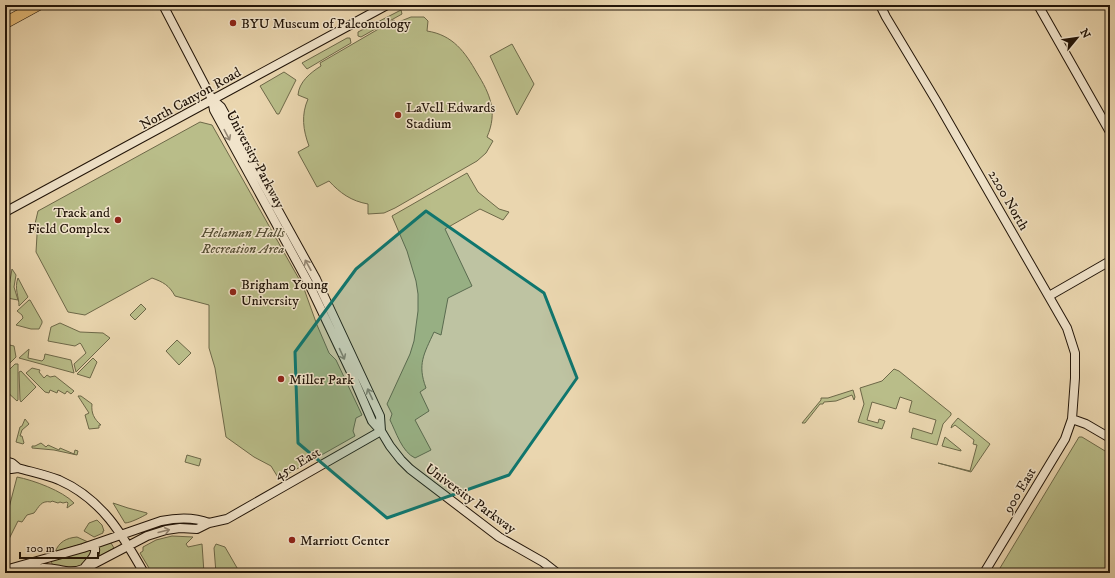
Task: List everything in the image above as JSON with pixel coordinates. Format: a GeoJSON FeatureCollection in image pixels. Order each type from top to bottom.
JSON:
{"type":"FeatureCollection","features":[{"type":"Feature","properties":{"kind":"highway"},"geometry":{"type":"LineString","coordinates":[[5,23],[38,5]]}},
{"type":"Feature","properties":{"kind":"main road","name":"University Parkway"},"geometry":{"type":"LineString","coordinates":[[164,5],[212,99],[214,110],[309,284],[350,370],[372,421],[381,431],[401,460],[413,471],[499,537],[543,562],[557,573]]}},
{"type":"Feature","properties":{"kind":"main road","name":"North Canyon Road"},"geometry":{"type":"LineString","coordinates":[[5,212],[387,5]]}},
{"type":"Feature","properties":{"kind":"main road","name":"2200 North"},"geometry":{"type":"LineString","coordinates":[[880,5],[1067,328],[1075,353],[1072,419]]}},
{"type":"Feature","properties":{"kind":"main road"},"geometry":{"type":"LineString","coordinates":[[1038,5],[1110,132]]}},
{"type":"Feature","properties":{"kind":"main road","name":"University Parkway"},"geometry":{"type":"LineString","coordinates":[[212,99],[221,107],[316,279],[380,416],[381,431]]}},
{"type":"Feature","properties":{"kind":"main road"},"geometry":{"type":"LineString","coordinates":[[1049,296],[1110,261]]}},
{"type":"Feature","properties":{"kind":"main road"},"geometry":{"type":"LineString","coordinates":[[1072,419],[1086,424],[1110,438]]}},
{"type":"Feature","properties":{"kind":"main road","name":"900 East"},"geometry":{"type":"LineString","coordinates":[[984,573],[1065,439],[1072,419]]}},
{"type":"Feature","properties":{"kind":"main road","name":"450 East"},"geometry":{"type":"LineString","coordinates":[[82,570],[146,536],[166,530],[180,528],[197,529],[208,523],[227,519],[381,431]]}},
{"type":"Feature","properties":{"kind":"main road"},"geometry":{"type":"LineString","coordinates":[[5,461],[12,463],[18,468]]}},
{"type":"Feature","properties":{"kind":"main road"},"geometry":{"type":"LineString","coordinates":[[5,467],[11,469],[18,468],[57,479],[79,490],[103,510],[122,534],[144,573]]}},
{"type":"Feature","properties":{"kind":"main road"},"geometry":{"type":"LineString","coordinates":[[5,570],[94,544],[168,519],[198,519],[208,523]]}},
{"type":"Feature","properties":{"kind":"main road"},"geometry":{"type":"LineString","coordinates":[[20,573],[39,568],[70,572],[82,570],[95,554],[96,551],[94,544]]}},
{"type":"Feature","properties":{"kind":"main road"},"geometry":{"type":"LineString","coordinates":[[48,558],[48,563],[51,569]]}},
{"type":"Feature","properties":{"kind":"highlighted area"},"geometry":{"type":"Polygon","coordinates":[[[426,211],[544,293],[577,378],[509,475],[387,518],[298,443],[295,352],[356,269],[426,211]]]}},
{"type":"Feature","properties":{"kind":"green space"},"geometry":{"type":"Polygon","coordinates":[[[401,10],[402,14],[361,37],[358,36],[358,32],[401,10]]]}},
{"type":"Feature","properties":{"kind":"green space","name":"LaVell Edwards Stadium"},"geometry":{"type":"Polygon","coordinates":[[[411,17],[424,17],[428,21],[427,31],[444,36],[457,46],[468,58],[486,88],[489,96],[492,119],[487,137],[493,141],[486,153],[477,161],[395,208],[384,213],[368,214],[368,204],[356,201],[346,196],[329,181],[317,187],[298,152],[309,146],[305,134],[304,122],[304,111],[308,99],[298,95],[299,90],[306,78],[321,66],[320,63],[394,20],[396,23],[411,17]]]}},
{"type":"Feature","properties":{"kind":"green space"},"geometry":{"type":"Polygon","coordinates":[[[347,38],[350,38],[351,43],[307,69],[302,63],[347,38]]]}},
{"type":"Feature","properties":{"kind":"green space"},"geometry":{"type":"Polygon","coordinates":[[[512,44],[534,84],[517,115],[490,56],[512,44]]]}},
{"type":"Feature","properties":{"kind":"green space"},"geometry":{"type":"Polygon","coordinates":[[[284,72],[296,80],[279,114],[277,114],[260,86],[284,72]]]}},
{"type":"Feature","properties":{"kind":"green space","name":"Helaman Halls Recreation Area"},"geometry":{"type":"Polygon","coordinates":[[[200,122],[212,125],[303,286],[329,353],[336,360],[362,415],[356,418],[353,431],[355,436],[279,479],[271,466],[254,457],[226,437],[215,368],[209,348],[209,305],[175,296],[165,284],[152,278],[85,315],[68,312],[36,252],[37,235],[34,228],[38,211],[200,122]]]}},
{"type":"Feature","properties":{"kind":"green space"},"geometry":{"type":"Polygon","coordinates":[[[467,173],[478,192],[499,209],[509,212],[503,220],[480,209],[445,229],[472,286],[448,298],[441,335],[434,332],[423,359],[422,372],[426,388],[420,392],[429,411],[415,420],[431,450],[415,458],[403,447],[390,420],[392,414],[387,404],[410,354],[414,341],[418,311],[416,281],[407,251],[392,216],[467,173]]]}},
{"type":"Feature","properties":{"kind":"green space"},"geometry":{"type":"Polygon","coordinates":[[[12,269],[16,275],[14,287],[18,300],[7,298],[12,269]]]}},
{"type":"Feature","properties":{"kind":"green space"},"geometry":{"type":"Polygon","coordinates":[[[18,278],[28,297],[19,306],[17,289],[18,278]]]}},
{"type":"Feature","properties":{"kind":"green space"},"geometry":{"type":"Polygon","coordinates":[[[29,300],[42,321],[39,329],[31,329],[16,325],[23,318],[17,311],[29,300]]]}},
{"type":"Feature","properties":{"kind":"green space"},"geometry":{"type":"Polygon","coordinates":[[[141,304],[146,309],[135,320],[130,315],[141,304]]]}},
{"type":"Feature","properties":{"kind":"green space"},"geometry":{"type":"Polygon","coordinates":[[[60,323],[80,332],[103,333],[110,338],[76,372],[74,364],[86,353],[81,344],[80,343],[75,346],[48,341],[51,327],[60,323]]]}},
{"type":"Feature","properties":{"kind":"green space"},"geometry":{"type":"Polygon","coordinates":[[[177,340],[191,353],[179,365],[166,351],[177,340]]]}},
{"type":"Feature","properties":{"kind":"green space"},"geometry":{"type":"Polygon","coordinates":[[[5,344],[14,346],[16,357],[5,368],[5,344]]]}},
{"type":"Feature","properties":{"kind":"green space"},"geometry":{"type":"Polygon","coordinates":[[[29,349],[28,358],[42,361],[45,354],[71,360],[74,373],[19,358],[29,349]]]}},
{"type":"Feature","properties":{"kind":"green space"},"geometry":{"type":"Polygon","coordinates":[[[93,358],[97,362],[90,378],[77,374],[93,358]]]}},
{"type":"Feature","properties":{"kind":"green space"},"geometry":{"type":"Polygon","coordinates":[[[15,364],[18,364],[17,401],[5,390],[5,374],[15,364]]]}},
{"type":"Feature","properties":{"kind":"green space"},"geometry":{"type":"Polygon","coordinates":[[[32,368],[40,370],[39,372],[44,378],[47,375],[50,377],[55,376],[74,391],[71,394],[67,391],[65,394],[58,390],[57,393],[50,390],[49,393],[45,392],[26,373],[32,368]]]}},
{"type":"Feature","properties":{"kind":"green space"},"geometry":{"type":"Polygon","coordinates":[[[894,369],[899,371],[951,413],[943,424],[937,445],[911,438],[913,428],[932,434],[936,420],[909,412],[912,401],[900,397],[896,409],[872,402],[867,420],[878,423],[879,419],[885,421],[882,429],[858,422],[864,404],[860,388],[882,381],[894,369]]]}},
{"type":"Feature","properties":{"kind":"green space"},"geometry":{"type":"Polygon","coordinates":[[[21,371],[36,387],[21,402],[19,372],[21,371]]]}},
{"type":"Feature","properties":{"kind":"green space"},"geometry":{"type":"Polygon","coordinates":[[[853,390],[855,397],[854,400],[852,395],[836,401],[824,402],[823,404],[820,404],[805,423],[802,423],[821,400],[821,398],[828,398],[853,390]]]}},
{"type":"Feature","properties":{"kind":"green space"},"geometry":{"type":"Polygon","coordinates":[[[78,396],[81,396],[92,404],[94,416],[101,425],[99,425],[99,428],[89,429],[85,415],[89,413],[78,396]]]}},
{"type":"Feature","properties":{"kind":"green space"},"geometry":{"type":"Polygon","coordinates":[[[958,418],[990,444],[971,472],[938,463],[970,471],[977,445],[973,444],[974,440],[955,425],[951,428],[958,418]]]}},
{"type":"Feature","properties":{"kind":"green space"},"geometry":{"type":"Polygon","coordinates":[[[25,419],[29,424],[22,430],[20,436],[22,436],[23,444],[16,442],[20,427],[25,419]]]}},
{"type":"Feature","properties":{"kind":"green space"},"geometry":{"type":"Polygon","coordinates":[[[945,437],[961,450],[961,451],[942,446],[945,437]]]}},
{"type":"Feature","properties":{"kind":"green space"},"geometry":{"type":"Polygon","coordinates":[[[1079,437],[1082,437],[1110,454],[1110,573],[997,573],[1079,437]]]}},
{"type":"Feature","properties":{"kind":"green space"},"geometry":{"type":"Polygon","coordinates":[[[41,443],[46,447],[48,445],[59,450],[60,448],[74,454],[75,450],[78,451],[77,455],[54,450],[32,448],[32,446],[41,443]]]}},
{"type":"Feature","properties":{"kind":"green space"},"geometry":{"type":"Polygon","coordinates":[[[187,455],[201,459],[199,466],[185,462],[187,455]]]}},
{"type":"Feature","properties":{"kind":"green space"},"geometry":{"type":"Polygon","coordinates":[[[17,477],[63,494],[74,503],[67,508],[67,502],[58,503],[52,501],[43,503],[34,513],[27,515],[22,522],[18,521],[5,547],[5,523],[17,477]]]}},
{"type":"Feature","properties":{"kind":"green space"},"geometry":{"type":"Polygon","coordinates":[[[113,503],[147,513],[147,514],[125,523],[113,503]]]}},
{"type":"Feature","properties":{"kind":"green space"},"geometry":{"type":"Polygon","coordinates":[[[97,520],[102,525],[104,531],[103,533],[94,537],[84,531],[89,523],[97,520]]]}},
{"type":"Feature","properties":{"kind":"green space"},"geometry":{"type":"Polygon","coordinates":[[[172,536],[193,537],[186,544],[188,547],[202,544],[204,573],[152,573],[140,553],[143,551],[143,547],[156,540],[172,536]]]}},
{"type":"Feature","properties":{"kind":"green space"},"geometry":{"type":"Polygon","coordinates":[[[77,537],[88,542],[55,552],[63,541],[69,538],[77,537]]]}},
{"type":"Feature","properties":{"kind":"green space"},"geometry":{"type":"Polygon","coordinates":[[[109,542],[114,548],[97,558],[97,547],[109,542]]]}},
{"type":"Feature","properties":{"kind":"green space"},"geometry":{"type":"Polygon","coordinates":[[[216,544],[225,547],[240,573],[216,573],[214,548],[216,544]]]}},
{"type":"Feature","properties":{"kind":"green space"},"geometry":{"type":"Polygon","coordinates":[[[94,549],[81,566],[77,568],[73,569],[53,565],[51,562],[52,560],[94,549]]]}},
{"type":"Feature","properties":{"kind":"place","name":"BYU Museum of Paleontology"},"geometry":{"type":"Point","coordinates":[233,23]}},
{"type":"Feature","properties":{"kind":"place","name":"LaVell Edwards Stadium"},"geometry":{"type":"Point","coordinates":[398,115]}},
{"type":"Feature","properties":{"kind":"place","name":"Track and Field Complex"},"geometry":{"type":"Point","coordinates":[118,220]}},
{"type":"Feature","properties":{"kind":"place","name":"Brigham Young University"},"geometry":{"type":"Point","coordinates":[233,292]}},
{"type":"Feature","properties":{"kind":"place","name":"Miller Park"},"geometry":{"type":"Point","coordinates":[281,379]}},
{"type":"Feature","properties":{"kind":"place","name":"Marriott Center"},"geometry":{"type":"Point","coordinates":[292,540]}}]}
